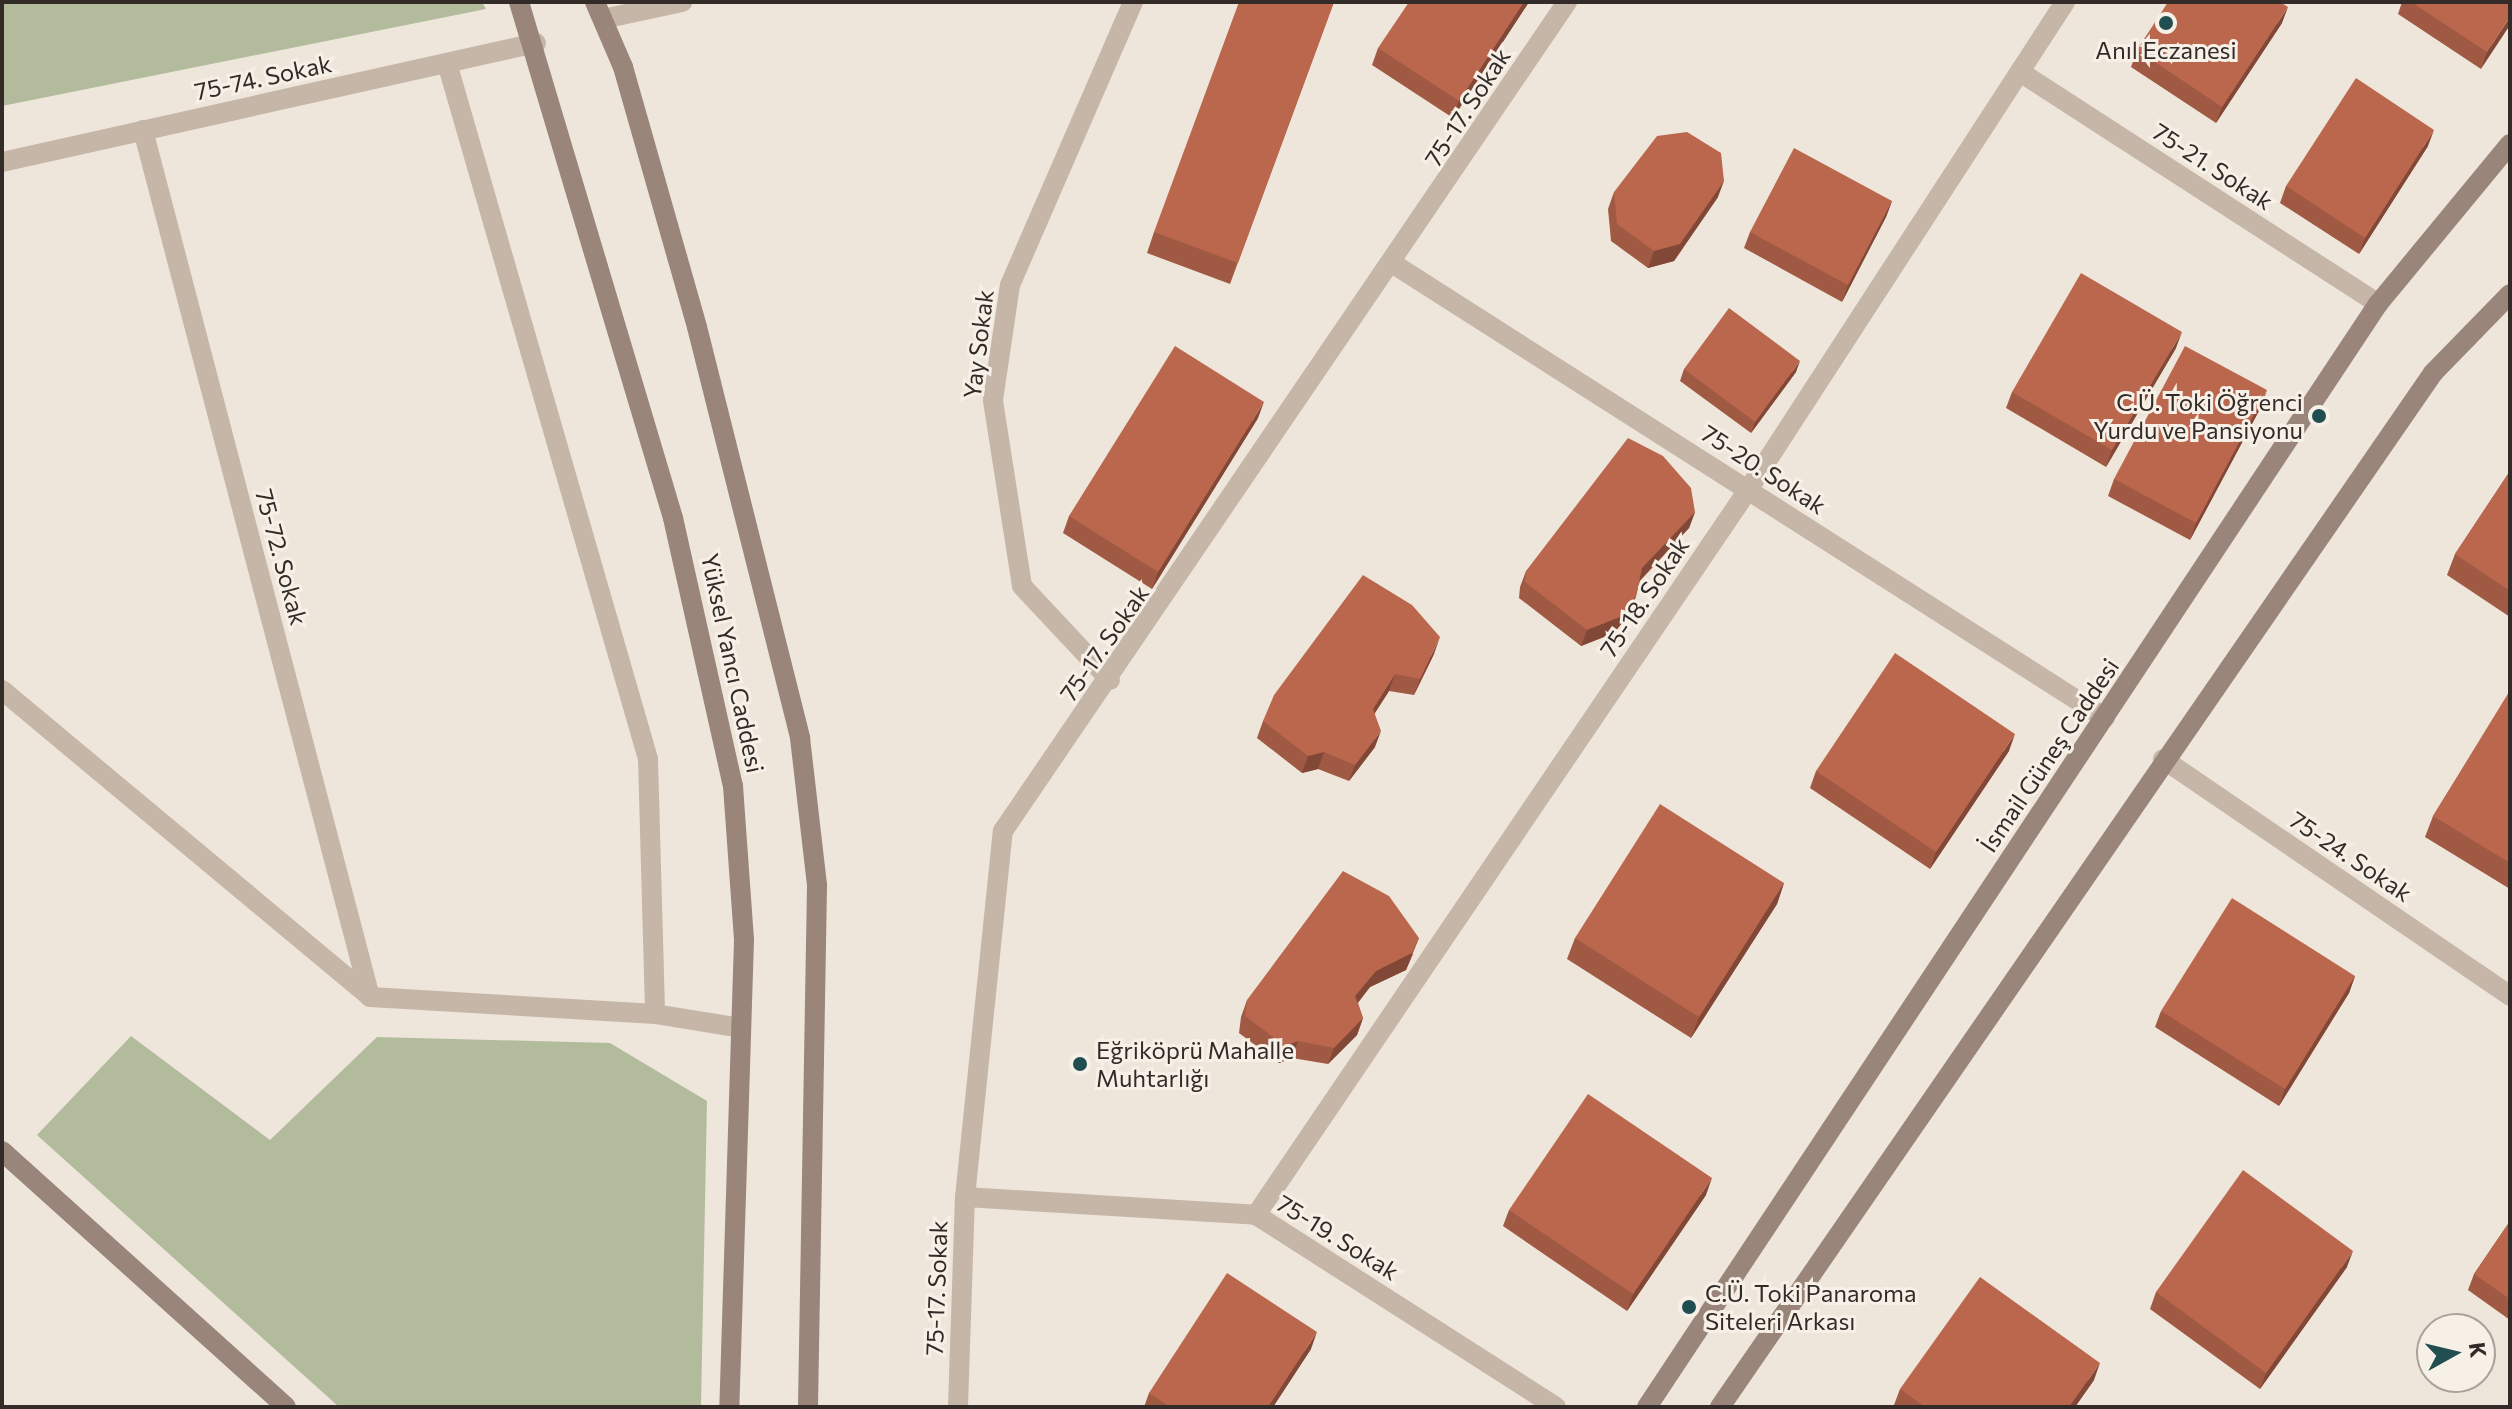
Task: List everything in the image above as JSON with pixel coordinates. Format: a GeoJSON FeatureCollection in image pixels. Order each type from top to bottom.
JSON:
{"type":"FeatureCollection","features":[{"type":"Feature","properties":{"kind":"street","name":"Yüksel Yancı Caddesi"},"geometry":{"type":"LineString","coordinates":[[519,2],[536,43],[716,691],[733,786],[741,1028],[729,1407]]}},
{"type":"Feature","properties":{"kind":"street"},"geometry":{"type":"LineString","coordinates":[[599,10],[682,2]]}},
{"type":"Feature","properties":{"kind":"street","name":"Yay Sokak"},"geometry":{"type":"LineString","coordinates":[[1110,680],[1022,586],[993,400],[1010,285],[1133,2]]}},
{"type":"Feature","properties":{"kind":"street","name":"75-17. Sokak"},"geometry":{"type":"LineString","coordinates":[[958,1407],[965,1197],[1003,831],[1395,265],[1567,2]]}},
{"type":"Feature","properties":{"kind":"street","name":"75-18. Sokak"},"geometry":{"type":"LineString","coordinates":[[1256,1215],[1748,490],[2065,2]]}},
{"type":"Feature","properties":{"kind":"street","name":"Yüksel Yancı Caddesi"},"geometry":{"type":"LineString","coordinates":[[599,10],[623,67],[697,327],[800,738],[817,886],[808,1407]]}},
{"type":"Feature","properties":{"kind":"street","name":"75-74. Sokak"},"geometry":{"type":"LineString","coordinates":[[2,162],[536,43]]}},
{"type":"Feature","properties":{"kind":"street"},"geometry":{"type":"LineString","coordinates":[[447,63],[648,759],[655,1014]]}},
{"type":"Feature","properties":{"kind":"street","name":"75-21. Sokak"},"geometry":{"type":"LineString","coordinates":[[2020,72],[2378,304]]}},
{"type":"Feature","properties":{"kind":"street","name":"75-72. Sokak"},"geometry":{"type":"LineString","coordinates":[[143,130],[370,997]]}},
{"type":"Feature","properties":{"kind":"street","name":"İsmail Güneş Caddesi"},"geometry":{"type":"LineString","coordinates":[[1647,1407],[2378,304],[2510,144]]}},
{"type":"Feature","properties":{"kind":"street","name":"75-20. Sokak"},"geometry":{"type":"LineString","coordinates":[[1395,265],[2105,718]]}},
{"type":"Feature","properties":{"kind":"street"},"geometry":{"type":"LineString","coordinates":[[1720,1407],[2163,759],[2433,373],[2510,294]]}},
{"type":"Feature","properties":{"kind":"street"},"geometry":{"type":"LineString","coordinates":[[2,690],[370,997],[655,1014],[741,1028]]}},
{"type":"Feature","properties":{"kind":"street","name":"75-24. Sokak"},"geometry":{"type":"LineString","coordinates":[[2163,759],[2510,996]]}},
{"type":"Feature","properties":{"kind":"street"},"geometry":{"type":"LineString","coordinates":[[2,1151],[206,1331],[286,1407]]}},
{"type":"Feature","properties":{"kind":"street","name":"75-19. Sokak"},"geometry":{"type":"LineString","coordinates":[[965,1197],[1256,1215],[1556,1407]]}},
{"type":"Feature","properties":{"kind":"street"},"geometry":{"type":"LineString","coordinates":[[206,1331],[268,1407]]}},
{"type":"Feature","properties":{"kind":"green space"},"geometry":{"type":"Polygon","coordinates":[[[2,2],[482,2],[486,9],[2,106],[2,2]]]}},
{"type":"Feature","properties":{"kind":"green space"},"geometry":{"type":"Polygon","coordinates":[[[131,1036],[270,1140],[377,1037],[610,1043],[707,1101],[701,1407],[339,1407],[37,1135],[131,1036]]]}},
{"type":"Feature","properties":{"kind":"building"},"geometry":{"type":"Polygon","coordinates":[[[1239,2],[1334,2],[1238,263],[1154,232],[1239,2]]]}},
{"type":"Feature","properties":{"kind":"building"},"geometry":{"type":"Polygon","coordinates":[[[1409,2],[1524,2],[1459,101],[1378,48],[1409,2]]]}},
{"type":"Feature","properties":{"kind":"building"},"geometry":{"type":"Polygon","coordinates":[[[2168,2],[2280,2],[2288,7],[2222,107],[2137,50],[2168,2]]]}},
{"type":"Feature","properties":{"kind":"building"},"geometry":{"type":"Polygon","coordinates":[[[2411,2],[2510,2],[2510,17],[2487,52],[2411,2]]]}},
{"type":"Feature","properties":{"kind":"building"},"geometry":{"type":"Polygon","coordinates":[[[2356,78],[2434,130],[2365,238],[2286,186],[2356,78]]]}},
{"type":"Feature","properties":{"kind":"building"},"geometry":{"type":"Polygon","coordinates":[[[1687,132],[1721,153],[1724,181],[1680,244],[1654,251],[1617,224],[1614,192],[1657,136],[1687,132]]]}},
{"type":"Feature","properties":{"kind":"building"},"geometry":{"type":"Polygon","coordinates":[[[1794,148],[1892,201],[1848,285],[1750,232],[1794,148]]]}},
{"type":"Feature","properties":{"kind":"building"},"geometry":{"type":"Polygon","coordinates":[[[2081,273],[2182,332],[2112,450],[2012,392],[2081,273]]]}},
{"type":"Feature","properties":{"kind":"building"},"geometry":{"type":"Polygon","coordinates":[[[1729,308],[1800,361],[1755,422],[1684,369],[1729,308]]]}},
{"type":"Feature","properties":{"kind":"building"},"geometry":{"type":"Polygon","coordinates":[[[1175,346],[1264,402],[1158,572],[1069,516],[1175,346]]]}},
{"type":"Feature","properties":{"kind":"building"},"geometry":{"type":"Polygon","coordinates":[[[2185,346],[2267,390],[2196,523],[2114,479],[2185,346]]]}},
{"type":"Feature","properties":{"kind":"building"},"geometry":{"type":"Polygon","coordinates":[[[1628,438],[1663,456],[1691,488],[1695,512],[1642,568],[1636,596],[1620,617],[1587,630],[1525,582],[1526,571],[1628,438]]]}},
{"type":"Feature","properties":{"kind":"building"},"geometry":{"type":"Polygon","coordinates":[[[2510,471],[2510,591],[2455,554],[2510,471]]]}},
{"type":"Feature","properties":{"kind":"building"},"geometry":{"type":"Polygon","coordinates":[[[1363,575],[1412,605],[1440,637],[1420,679],[1395,674],[1373,709],[1381,731],[1355,765],[1324,752],[1308,756],[1263,721],[1274,695],[1363,575]]]}},
{"type":"Feature","properties":{"kind":"building"},"geometry":{"type":"Polygon","coordinates":[[[1895,653],[2015,734],[1936,852],[1816,771],[1895,653]]]}},
{"type":"Feature","properties":{"kind":"building"},"geometry":{"type":"Polygon","coordinates":[[[2510,693],[2510,863],[2433,816],[2510,693]]]}},
{"type":"Feature","properties":{"kind":"building"},"geometry":{"type":"Polygon","coordinates":[[[1660,804],[1784,883],[1699,1017],[1575,938],[1660,804]]]}},
{"type":"Feature","properties":{"kind":"building"},"geometry":{"type":"Polygon","coordinates":[[[1343,871],[1389,896],[1419,938],[1412,953],[1376,971],[1355,996],[1363,1018],[1334,1048],[1298,1041],[1285,1046],[1245,1016],[1247,1000],[1343,871]]]}},
{"type":"Feature","properties":{"kind":"building"},"geometry":{"type":"Polygon","coordinates":[[[2232,898],[2355,976],[2285,1089],[2161,1011],[2232,898]]]}},
{"type":"Feature","properties":{"kind":"building"},"geometry":{"type":"Polygon","coordinates":[[[1588,1094],[1712,1178],[1633,1294],[1509,1210],[1588,1094]]]}},
{"type":"Feature","properties":{"kind":"building"},"geometry":{"type":"Polygon","coordinates":[[[2243,1170],[2353,1251],[2266,1373],[2156,1292],[2243,1170]]]}},
{"type":"Feature","properties":{"kind":"building"},"geometry":{"type":"Polygon","coordinates":[[[2510,1221],[2510,1299],[2474,1274],[2510,1221]]]}},
{"type":"Feature","properties":{"kind":"building"},"geometry":{"type":"Polygon","coordinates":[[[1227,1273],[1317,1332],[1268,1407],[1170,1407],[1149,1393],[1227,1273]]]}},
{"type":"Feature","properties":{"kind":"building"},"geometry":{"type":"Polygon","coordinates":[[[1980,1277],[2100,1363],[2069,1407],[1925,1407],[1900,1389],[1980,1277]]]}},
{"type":"Feature","properties":{"kind":"place","name":"Anıl Eczanesi"},"geometry":{"type":"Point","coordinates":[2166,23]}},
{"type":"Feature","properties":{"kind":"place","name":"C.Ü. Toki Öğrenci Yurdu ve Pansiyonu"},"geometry":{"type":"Point","coordinates":[2319,416]}},
{"type":"Feature","properties":{"kind":"place","name":"Eğriköprü Mahalle Muhtarlığı"},"geometry":{"type":"Point","coordinates":[1080,1064]}},
{"type":"Feature","properties":{"kind":"place","name":"C.Ü. Toki Panaroma Siteleri Arkası"},"geometry":{"type":"Point","coordinates":[1689,1307]}}]}
